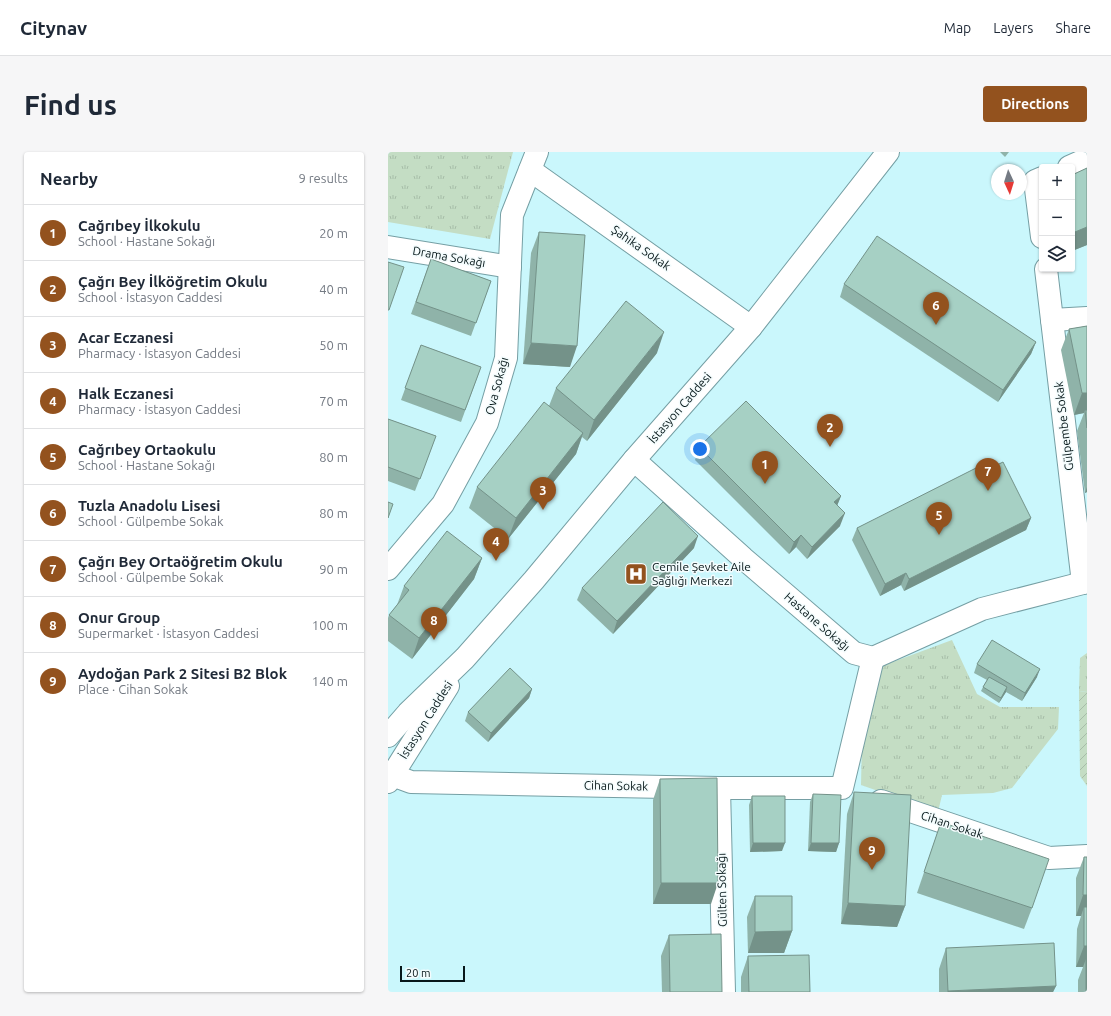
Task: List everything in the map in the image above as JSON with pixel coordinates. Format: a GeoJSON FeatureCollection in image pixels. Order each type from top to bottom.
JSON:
{"type":"FeatureCollection","features":[{"type":"Feature","properties":{"kind":"street","name":"İstasyon Caddesi"},"geometry":{"type":"LineString","coordinates":[[389,736],[408,713],[464,658],[534,580],[634,460],[751,326],[888,152]]}},
{"type":"Feature","properties":{"kind":"street"},"geometry":{"type":"LineString","coordinates":[[1075,164],[1087,159]]}},
{"type":"Feature","properties":{"kind":"street","name":"Şahika Sokak"},"geometry":{"type":"LineString","coordinates":[[534,161],[751,326]]}},
{"type":"Feature","properties":{"kind":"street","name":"Ova Sokağı"},"geometry":{"type":"LineString","coordinates":[[388,569],[443,504],[487,423],[506,358],[512,215],[534,161]]}},
{"type":"Feature","properties":{"kind":"street"},"geometry":{"type":"LineString","coordinates":[[1040,200],[1042,236]]}},
{"type":"Feature","properties":{"kind":"street","name":"Drama Sokağı"},"geometry":{"type":"LineString","coordinates":[[388,246],[510,267]]}},
{"type":"Feature","properties":{"kind":"street","name":"Gülpembe Sokak"},"geometry":{"type":"LineString","coordinates":[[1046,272],[1085,583]]}},
{"type":"Feature","properties":{"kind":"street"},"geometry":{"type":"LineString","coordinates":[[1052,320],[1087,318]]}},
{"type":"Feature","properties":{"kind":"street","name":"Hastane Sokağı"},"geometry":{"type":"LineString","coordinates":[[634,460],[743,558],[854,653],[873,658]]}},
{"type":"Feature","properties":{"kind":"street"},"geometry":{"type":"LineString","coordinates":[[842,788],[873,658],[982,609],[1085,583]]}},
{"type":"Feature","properties":{"kind":"street","name":"İstasyon Caddesi"},"geometry":{"type":"LineString","coordinates":[[390,778],[464,658]]}},
{"type":"Feature","properties":{"kind":"street","name":"Cihan Sokak"},"geometry":{"type":"LineString","coordinates":[[390,778],[411,782],[719,788],[842,788],[1049,858],[1087,856]]}},
{"type":"Feature","properties":{"kind":"street","name":"Gülten Sokağı"},"geometry":{"type":"LineString","coordinates":[[719,788],[724,992]]}},
{"type":"Feature","properties":{"kind":"green space"},"geometry":{"type":"Polygon","coordinates":[[[388,152],[513,152],[490,239],[388,222],[388,152]]]}},
{"type":"Feature","properties":{"kind":"green space"},"geometry":{"type":"Polygon","coordinates":[[[952,640],[977,694],[1000,707],[1059,707],[1058,729],[1012,788],[993,793],[942,795],[938,812],[861,785],[862,741],[882,666],[952,640]]]}},
{"type":"Feature","properties":{"kind":"green space"},"geometry":{"type":"Polygon","coordinates":[[[1087,653],[1087,692],[1079,691],[1080,658],[1087,653]]]}},
{"type":"Feature","properties":{"kind":"green space"},"geometry":{"type":"Polygon","coordinates":[[[1079,691],[1087,692],[1087,786],[1080,776],[1079,691]]]}},
{"type":"Feature","properties":{"kind":"building"},"geometry":{"type":"Polygon","coordinates":[[[1087,168],[1087,227],[1075,232],[1075,200],[1075,174],[1087,168]]]}},
{"type":"Feature","properties":{"kind":"building"},"geometry":{"type":"Polygon","coordinates":[[[539,232],[585,235],[577,346],[531,343],[539,232]]]}},
{"type":"Feature","properties":{"kind":"building"},"geometry":{"type":"Polygon","coordinates":[[[877,236],[1036,342],[1003,390],[844,284],[877,236]]]}},
{"type":"Feature","properties":{"kind":"building"},"geometry":{"type":"Polygon","coordinates":[[[431,259],[491,281],[476,323],[416,302],[431,259]]]}},
{"type":"Feature","properties":{"kind":"building"},"geometry":{"type":"Polygon","coordinates":[[[388,262],[404,267],[389,310],[388,310],[388,262]]]}},
{"type":"Feature","properties":{"kind":"building"},"geometry":{"type":"Polygon","coordinates":[[[626,301],[664,332],[594,420],[556,388],[626,301]]]}},
{"type":"Feature","properties":{"kind":"building"},"geometry":{"type":"Polygon","coordinates":[[[1087,326],[1087,393],[1082,393],[1069,329],[1087,326]]]}},
{"type":"Feature","properties":{"kind":"building"},"geometry":{"type":"Polygon","coordinates":[[[421,345],[481,367],[465,410],[405,388],[421,345]]]}},
{"type":"Feature","properties":{"kind":"building"},"geometry":{"type":"Polygon","coordinates":[[[746,401],[841,496],[834,502],[845,513],[812,547],[801,535],[794,542],[699,447],[746,401]]]}},
{"type":"Feature","properties":{"kind":"building"},"geometry":{"type":"Polygon","coordinates":[[[544,402],[583,433],[516,518],[477,487],[544,402]]]}},
{"type":"Feature","properties":{"kind":"building"},"geometry":{"type":"Polygon","coordinates":[[[1085,410],[1087,410],[1087,428],[1085,410]]]}},
{"type":"Feature","properties":{"kind":"building"},"geometry":{"type":"Polygon","coordinates":[[[388,419],[436,436],[420,479],[388,467],[388,419]]]}},
{"type":"Feature","properties":{"kind":"building"},"geometry":{"type":"Polygon","coordinates":[[[1003,462],[1031,518],[909,579],[906,573],[885,584],[857,528],[980,466],[983,472],[1003,462]]]}},
{"type":"Feature","properties":{"kind":"building"},"geometry":{"type":"Polygon","coordinates":[[[388,502],[393,504],[388,518],[388,502]]]}},
{"type":"Feature","properties":{"kind":"building","name":"Cemile Şevket Aile Sağlığı Merkezi"},"geometry":{"type":"Polygon","coordinates":[[[663,502],[698,536],[617,621],[582,588],[663,502]]]}},
{"type":"Feature","properties":{"kind":"building"},"geometry":{"type":"Polygon","coordinates":[[[447,531],[482,558],[419,638],[389,615],[409,590],[404,586],[447,531]]]}},
{"type":"Feature","properties":{"kind":"building"},"geometry":{"type":"Polygon","coordinates":[[[992,640],[1040,669],[1025,693],[977,664],[992,640]]]}},
{"type":"Feature","properties":{"kind":"building"},"geometry":{"type":"Polygon","coordinates":[[[510,668],[532,689],[491,733],[468,712],[510,668]]]}},
{"type":"Feature","properties":{"kind":"building"},"geometry":{"type":"Polygon","coordinates":[[[989,677],[1007,687],[1001,698],[983,687],[989,677]]]}},
{"type":"Feature","properties":{"kind":"building"},"geometry":{"type":"Polygon","coordinates":[[[717,778],[718,883],[661,883],[660,779],[717,778]]]}},
{"type":"Feature","properties":{"kind":"building"},"geometry":{"type":"Polygon","coordinates":[[[854,792],[911,795],[905,906],[848,903],[854,792]]]}},
{"type":"Feature","properties":{"kind":"building"},"geometry":{"type":"Polygon","coordinates":[[[813,794],[841,795],[839,843],[811,843],[813,794]]]}},
{"type":"Feature","properties":{"kind":"building"},"geometry":{"type":"Polygon","coordinates":[[[752,796],[785,796],[785,843],[753,843],[752,796]]]}},
{"type":"Feature","properties":{"kind":"building"},"geometry":{"type":"Polygon","coordinates":[[[941,822],[1049,859],[1032,908],[924,872],[941,822]]]}},
{"type":"Feature","properties":{"kind":"building"},"geometry":{"type":"Polygon","coordinates":[[[1084,857],[1087,857],[1087,895],[1083,895],[1084,857]]]}},
{"type":"Feature","properties":{"kind":"building"},"geometry":{"type":"Polygon","coordinates":[[[755,896],[792,896],[792,931],[755,932],[755,896]]]}},
{"type":"Feature","properties":{"kind":"building"},"geometry":{"type":"Polygon","coordinates":[[[1084,907],[1087,907],[1087,946],[1084,946],[1084,907]]]}},
{"type":"Feature","properties":{"kind":"building"},"geometry":{"type":"Polygon","coordinates":[[[721,934],[722,992],[670,992],[669,935],[721,934]]]}},
{"type":"Feature","properties":{"kind":"building"},"geometry":{"type":"Polygon","coordinates":[[[1054,943],[1056,986],[948,991],[946,948],[1054,943]]]}},
{"type":"Feature","properties":{"kind":"building"},"geometry":{"type":"Polygon","coordinates":[[[809,955],[810,992],[749,992],[748,956],[809,955]]]}},
{"type":"Feature","properties":{"kind":"building"},"geometry":{"type":"Polygon","coordinates":[[[1087,959],[1087,992],[1086,992],[1087,959]]]}},
{"type":"Feature","properties":{"kind":"place","name":"Tuzla Anadolu Lisesi"},"geometry":{"type":"Point","coordinates":[936,325]}},
{"type":"Feature","properties":{"kind":"place","name":"Çağrı Bey İlköğretim Okulu"},"geometry":{"type":"Point","coordinates":[830,447]}},
{"type":"Feature","properties":{"kind":"place","name":"Cağrıbey İlkokulu"},"geometry":{"type":"Point","coordinates":[765,484]}},
{"type":"Feature","properties":{"kind":"place","name":"Çağrı Bey Ortaöğretim Okulu"},"geometry":{"type":"Point","coordinates":[988,491]}},
{"type":"Feature","properties":{"kind":"place","name":"Acar Eczanesi"},"geometry":{"type":"Point","coordinates":[543,510]}},
{"type":"Feature","properties":{"kind":"place","name":"Cağrıbey Ortaokulu"},"geometry":{"type":"Point","coordinates":[939,535]}},
{"type":"Feature","properties":{"kind":"place","name":"Halk Eczanesi"},"geometry":{"type":"Point","coordinates":[496,561]}},
{"type":"Feature","properties":{"kind":"place","name":"Cemile Şevket Aile Sağlığı Merkezi"},"geometry":{"type":"Point","coordinates":[636,574]}},
{"type":"Feature","properties":{"kind":"place","name":"Onur Group"},"geometry":{"type":"Point","coordinates":[434,640]}},
{"type":"Feature","properties":{"kind":"place","name":"Aydoğan Park 2 Sitesi B2 Blok"},"geometry":{"type":"Point","coordinates":[872,870]}}]}
